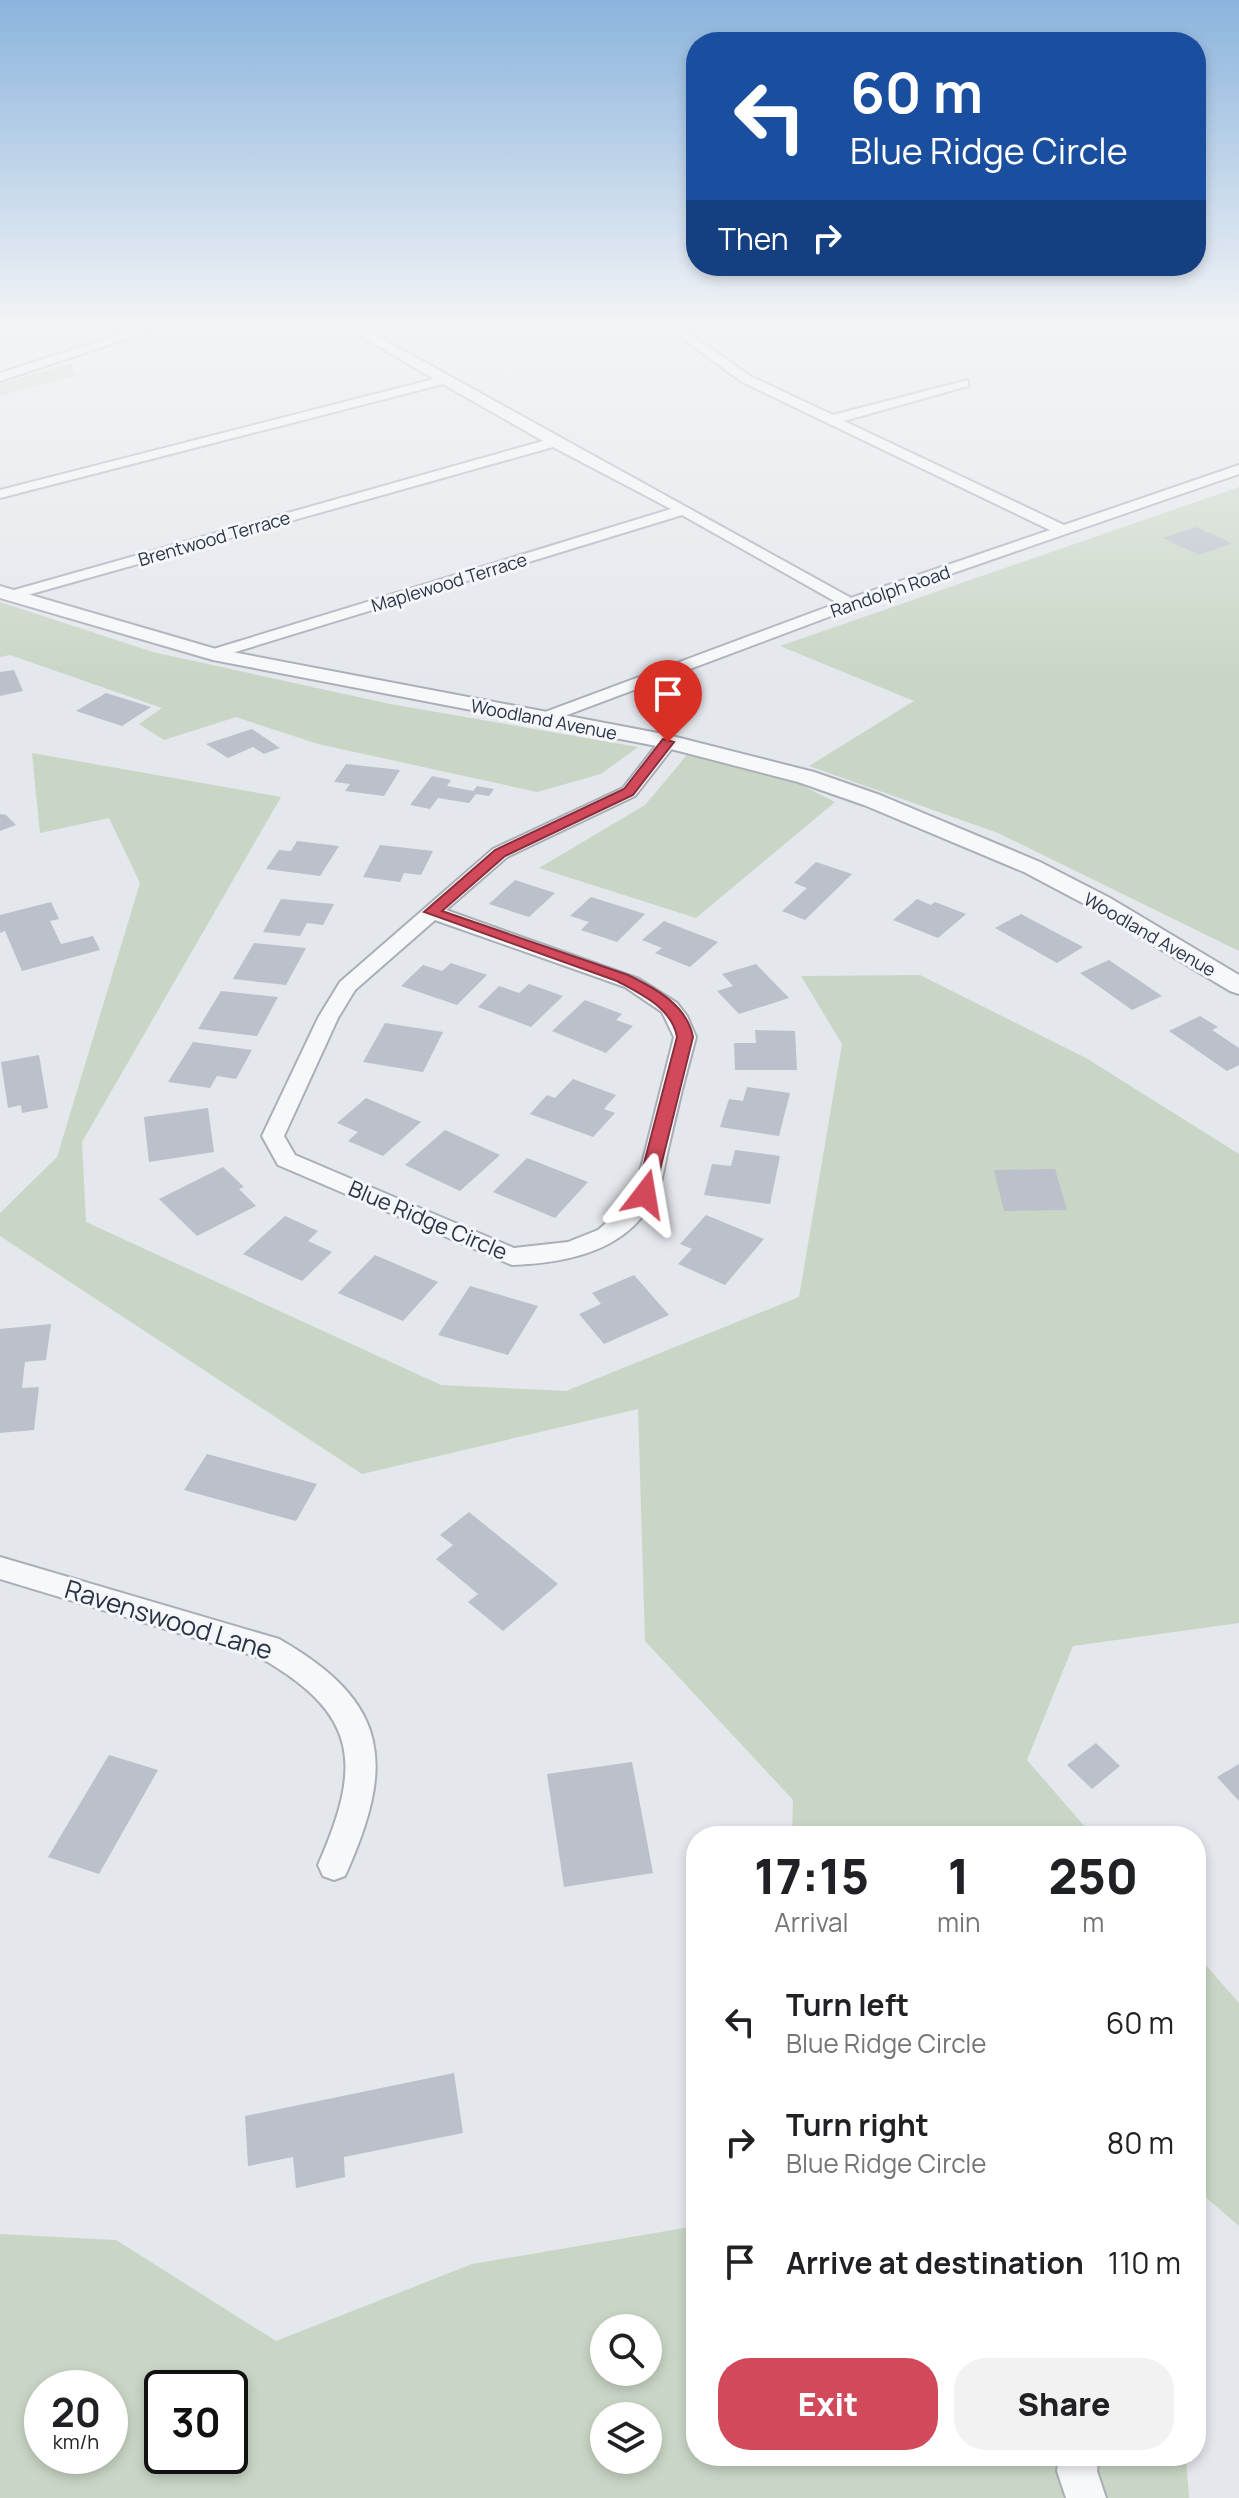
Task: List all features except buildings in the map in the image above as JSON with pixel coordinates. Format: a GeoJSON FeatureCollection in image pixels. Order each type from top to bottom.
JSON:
{"type":"FeatureCollection","features":[{"type":"Feature","properties":{"kind":"street"},"geometry":{"type":"LineString","coordinates":[[0,494],[197,444]]}},
{"type":"Feature","properties":{"kind":"street","name":"Brentwood Terrace"},"geometry":{"type":"LineString","coordinates":[[6,593],[548,444]]}},
{"type":"Feature","properties":{"kind":"street"},"geometry":{"type":"LineString","coordinates":[[557,444],[684,510],[850,604]]}},
{"type":"Feature","properties":{"kind":"street"},"geometry":{"type":"LineString","coordinates":[[885,444],[1065,531]]}},
{"type":"Feature","properties":{"kind":"street","name":"Randolph Road"},"geometry":{"type":"LineString","coordinates":[[543,719],[850,604],[1239,469]]}},
{"type":"Feature","properties":{"kind":"street","name":"Maplewood Terrace"},"geometry":{"type":"LineString","coordinates":[[213,654],[684,510]]}},
{"type":"Feature","properties":{"kind":"street","name":"Woodland Avenue"},"geometry":{"type":"LineString","coordinates":[[6,593],[213,654],[668,742],[806,777],[942,828],[1032,867],[1239,986]]}},
{"type":"Feature","properties":{"kind":"street","name":"Blue Ridge Circle"},"geometry":{"type":"LineString","coordinates":[[432,912],[622,978],[651,992],[682,1021],[685,1037],[645,1194],[627,1222],[603,1238],[580,1248],[546,1256],[512,1257],[286,1160],[273,1136],[328,1018],[347,986],[432,912],[500,853],[629,792],[668,742]]}},
{"type":"Feature","properties":{"kind":"street","name":"Ravenswood Lane"},"geometry":{"type":"LineString","coordinates":[[0,1568],[269,1648],[299,1662],[324,1681],[344,1706],[357,1734],[363,1766],[361,1800],[351,1834],[334,1865]]}},
{"type":"Feature","properties":{"kind":"street"},"geometry":{"type":"LineString","coordinates":[[1078,2466],[1086,2498]]}},
{"type":"Feature","properties":{"kind":"green space"},"geometry":{"type":"Polygon","coordinates":[[[1239,487],[1239,951],[998,833],[809,766],[914,701],[780,646],[1239,487]]]}},
{"type":"Feature","properties":{"kind":"green space"},"geometry":{"type":"Polygon","coordinates":[[[0,602],[153,652],[390,704],[638,747],[601,774],[537,792],[318,744],[236,717],[164,740],[139,724],[162,708],[10,655],[0,657],[0,602]]]}},
{"type":"Feature","properties":{"kind":"green space"},"geometry":{"type":"Polygon","coordinates":[[[32,753],[281,797],[82,1142],[86,1222],[441,1385],[566,1391],[799,1297],[842,1044],[801,976],[920,975],[1086,1058],[1239,1154],[1239,1623],[1073,1646],[1027,1760],[1084,1826],[792,1826],[793,1800],[645,1641],[638,1409],[362,1474],[0,1236],[0,1213],[57,1157],[140,883],[109,818],[40,833],[32,753]]]}},
{"type":"Feature","properties":{"kind":"green space"},"geometry":{"type":"Polygon","coordinates":[[[687,755],[799,784],[835,802],[696,918],[539,868],[645,805],[687,755]]]}},
{"type":"Feature","properties":{"kind":"green space"},"geometry":{"type":"Polygon","coordinates":[[[1206,1965],[1239,2003],[1239,2226],[1206,2198],[1206,1965]]]}},
{"type":"Feature","properties":{"kind":"green space"},"geometry":{"type":"Polygon","coordinates":[[[686,2228],[686,2466],[1187,2466],[1189,2498],[0,2498],[0,2234],[116,2240],[276,2341],[472,2264],[686,2228]]]}},
{"type":"Feature","properties":{"kind":"route"},"geometry":{"type":"LineString","coordinates":[[645,1194],[685,1037],[682,1021],[651,992],[622,978],[432,912],[500,853],[629,792],[668,742]]}}]}
